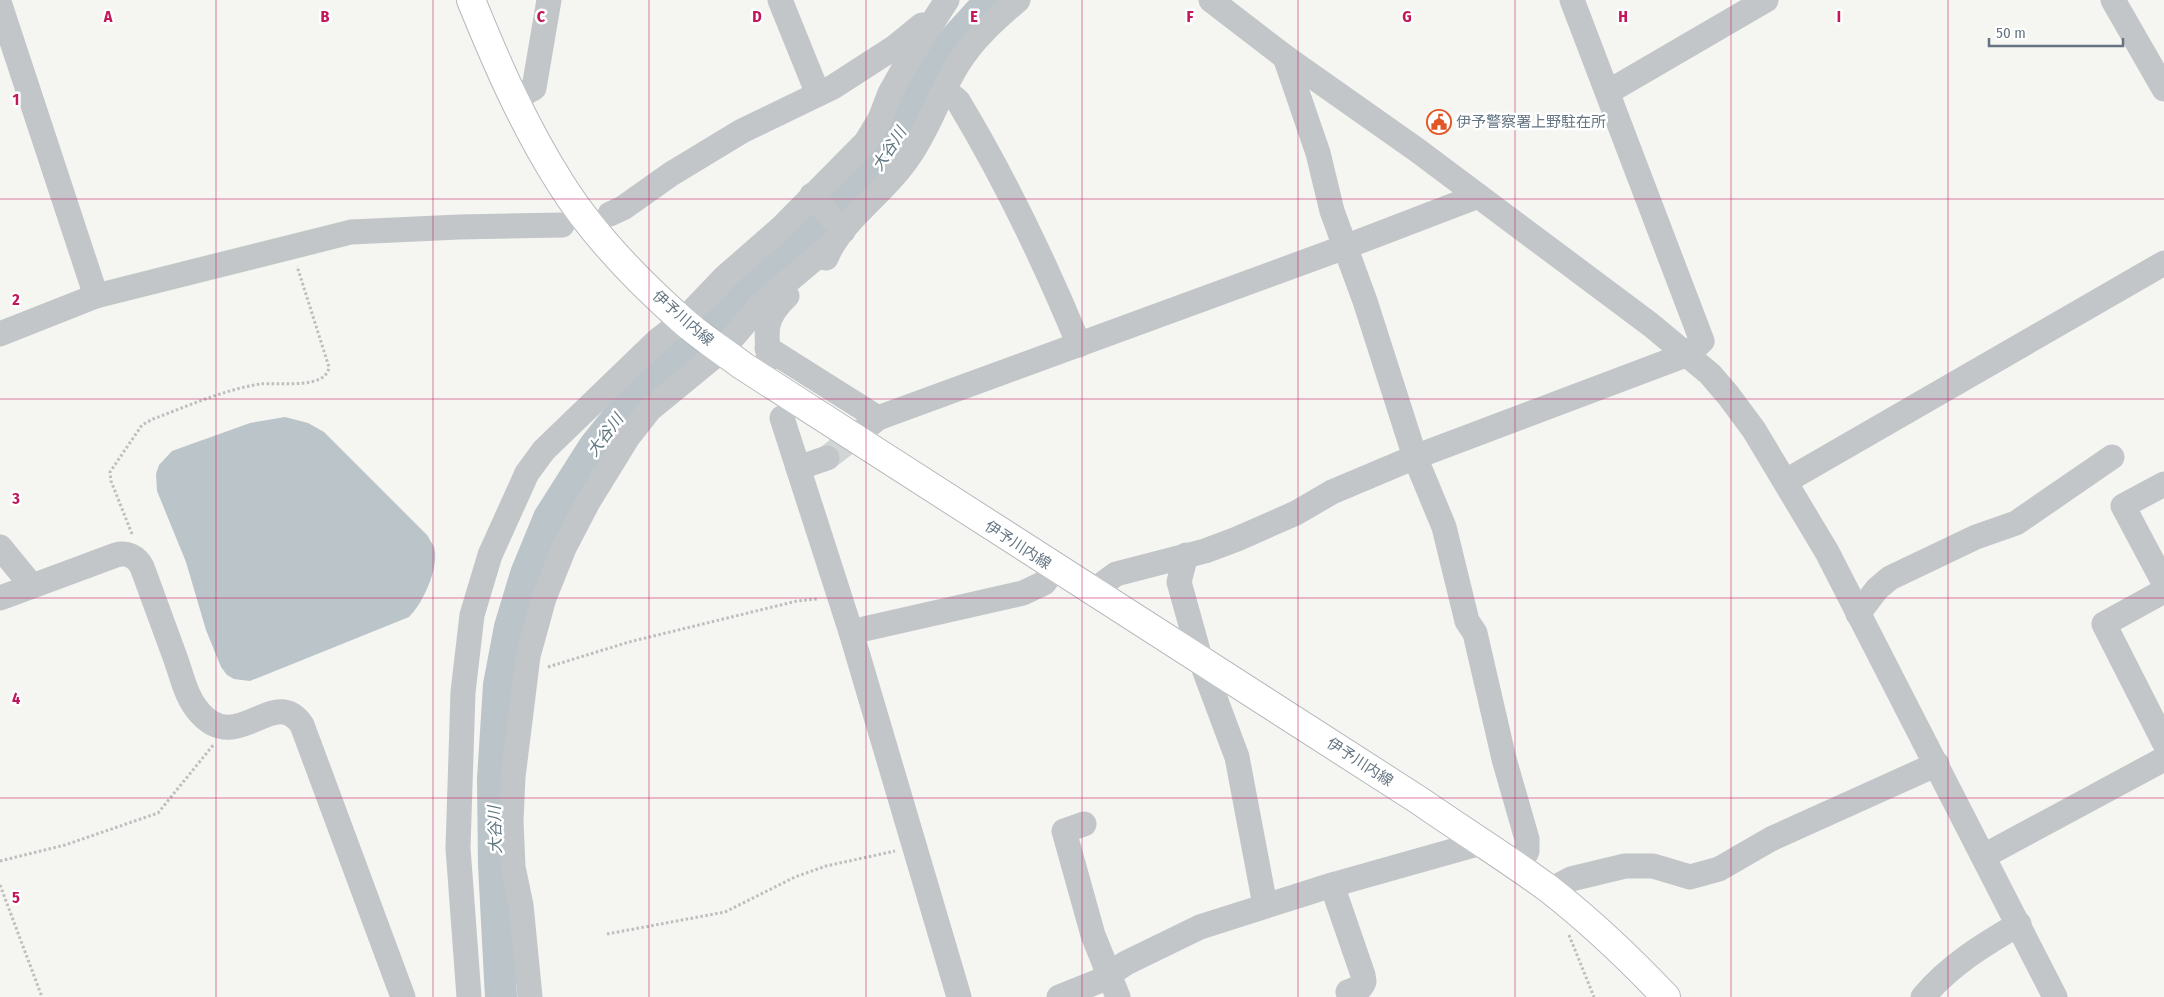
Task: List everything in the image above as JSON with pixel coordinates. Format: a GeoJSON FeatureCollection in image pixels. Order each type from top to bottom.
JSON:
{"type":"FeatureCollection","features":[{"type":"Feature","properties":{"kind":"main road","name":"伊予川内線"},"geometry":{"type":"LineString","coordinates":[[471,0],[514,99],[562,186],[596,232],[633,272],[689,325],[719,348],[1096,595],[1420,801],[1519,868],[1550,890],[1628,958],[1666,997]]}},
{"type":"Feature","properties":{"kind":"street"},"geometry":{"type":"LineString","coordinates":[[12,0],[0,5],[34,102],[96,296]]}},
{"type":"Feature","properties":{"kind":"street"},"geometry":{"type":"LineString","coordinates":[[514,99],[534,88],[549,0]]}},
{"type":"Feature","properties":{"kind":"street"},"geometry":{"type":"LineString","coordinates":[[780,0],[818,94]]}},
{"type":"Feature","properties":{"kind":"street"},"geometry":{"type":"LineString","coordinates":[[530,997],[522,905],[513,866],[511,821],[513,777],[528,656],[544,598],[564,548],[588,502],[628,437],[650,409],[719,348],[762,303],[884,188],[909,158],[958,64],[981,33],[1018,0]]}},
{"type":"Feature","properties":{"kind":"street"},"geometry":{"type":"LineString","coordinates":[[1211,0],[1285,58],[1478,196],[1688,354],[1710,374],[1728,395],[1754,430],[1827,552],[2055,997]]}},
{"type":"Feature","properties":{"kind":"street"},"geometry":{"type":"LineString","coordinates":[[1096,595],[1105,582],[1116,574],[1237,539],[1296,513],[1332,492],[1415,457],[1688,354],[1702,341],[1572,0]]}},
{"type":"Feature","properties":{"kind":"street"},"geometry":{"type":"LineString","coordinates":[[1608,92],[1766,0]]}},
{"type":"Feature","properties":{"kind":"street"},"geometry":{"type":"LineString","coordinates":[[2113,0],[2164,89]]}},
{"type":"Feature","properties":{"kind":"street"},"geometry":{"type":"LineString","coordinates":[[610,214],[623,208],[670,174],[742,130],[818,94],[895,47],[943,5]]}},
{"type":"Feature","properties":{"kind":"street"},"geometry":{"type":"LineString","coordinates":[[469,997],[458,848],[463,692],[472,615],[490,555],[527,473],[544,450],[657,341],[689,325],[725,277],[815,199],[866,142],[880,119],[890,93],[909,59],[943,5]]}},
{"type":"Feature","properties":{"kind":"street"},"geometry":{"type":"LineString","coordinates":[[1285,58],[1318,152],[1332,211],[1415,457],[1435,503],[1451,549],[1467,621],[1475,634],[1504,758],[1528,839],[1527,851],[1519,868]]}},
{"type":"Feature","properties":{"kind":"street"},"geometry":{"type":"LineString","coordinates":[[945,90],[958,101],[1015,203],[1051,277],[1079,345]]}},
{"type":"Feature","properties":{"kind":"street"},"geometry":{"type":"LineString","coordinates":[[837,233],[824,263],[776,307],[768,321],[768,353],[873,422],[1478,196]]}},
{"type":"Feature","properties":{"kind":"street"},"geometry":{"type":"LineString","coordinates":[[815,199],[837,233]]}},
{"type":"Feature","properties":{"kind":"street"},"geometry":{"type":"LineString","coordinates":[[0,334],[96,296],[351,232],[562,224]]}},
{"type":"Feature","properties":{"kind":"street"},"geometry":{"type":"LineString","coordinates":[[1786,482],[2164,263]]}},
{"type":"Feature","properties":{"kind":"street"},"geometry":{"type":"LineString","coordinates":[[782,418],[851,632],[959,997]]}},
{"type":"Feature","properties":{"kind":"street"},"geometry":{"type":"LineString","coordinates":[[1858,614],[1877,589],[1890,578],[1976,537],[2016,523],[2112,457]]}},
{"type":"Feature","properties":{"kind":"street"},"geometry":{"type":"LineString","coordinates":[[798,468],[827,458]]}},
{"type":"Feature","properties":{"kind":"street"},"geometry":{"type":"LineString","coordinates":[[2164,484],[2124,506],[2164,582]]}},
{"type":"Feature","properties":{"kind":"street"},"geometry":{"type":"LineString","coordinates":[[0,547],[32,586]]}},
{"type":"Feature","properties":{"kind":"street"},"geometry":{"type":"LineString","coordinates":[[0,598],[116,555],[126,554],[139,560],[191,701],[200,714],[222,728],[230,728],[283,711],[296,716],[302,725],[403,997]]}},
{"type":"Feature","properties":{"kind":"street"},"geometry":{"type":"LineString","coordinates":[[1186,555],[1179,582],[1201,661],[1237,757],[1265,905]]}},
{"type":"Feature","properties":{"kind":"street"},"geometry":{"type":"LineString","coordinates":[[851,632],[1023,594],[1044,583],[1055,568]]}},
{"type":"Feature","properties":{"kind":"street"},"geometry":{"type":"LineString","coordinates":[[2164,591],[2104,624],[2164,742]]}},
{"type":"Feature","properties":{"kind":"street"},"geometry":{"type":"LineString","coordinates":[[1984,856],[2164,759]]}},
{"type":"Feature","properties":{"kind":"street"},"geometry":{"type":"LineString","coordinates":[[1550,890],[1571,879],[1625,866],[1653,866],[1690,877],[1719,869],[1771,839],[1937,764]]}},
{"type":"Feature","properties":{"kind":"street"},"geometry":{"type":"LineString","coordinates":[[1084,824],[1064,831],[1090,926],[1114,986]]}},
{"type":"Feature","properties":{"kind":"street"},"geometry":{"type":"LineString","coordinates":[[1114,986],[1126,963],[1200,927],[1265,905],[1481,843]]}},
{"type":"Feature","properties":{"kind":"street"},"geometry":{"type":"LineString","coordinates":[[1332,885],[1363,975],[1361,987],[1348,992]]}},
{"type":"Feature","properties":{"kind":"street"},"geometry":{"type":"LineString","coordinates":[[1923,997],[1948,971],[1973,951],[2019,924]]}},
{"type":"Feature","properties":{"kind":"street"},"geometry":{"type":"LineString","coordinates":[[1059,997],[1099,981],[1114,986]]}},
{"type":"Feature","properties":{"kind":"path"},"geometry":{"type":"LineString","coordinates":[[132,556],[135,542],[111,481],[110,472],[142,425],[153,419],[226,392],[261,384],[306,382],[322,379],[328,373],[329,367],[290,246]]}},
{"type":"Feature","properties":{"kind":"path"},"geometry":{"type":"LineString","coordinates":[[526,673],[629,642],[797,601],[840,597]]}},
{"type":"Feature","properties":{"kind":"path"},"geometry":{"type":"LineString","coordinates":[[0,862],[65,845],[158,813],[219,738],[222,728]]}},
{"type":"Feature","properties":{"kind":"path"},"geometry":{"type":"LineString","coordinates":[[607,934],[724,912],[795,877],[826,866],[914,847]]}},
{"type":"Feature","properties":{"kind":"path"},"geometry":{"type":"LineString","coordinates":[[0,885],[42,997]]}},
{"type":"Feature","properties":{"kind":"path"},"geometry":{"type":"LineString","coordinates":[[1568,933],[1594,997]]}},
{"type":"Feature","properties":{"kind":"shaded area"},"geometry":{"type":"Polygon","coordinates":[[[285,417],[308,423],[324,432],[428,536],[434,547],[435,564],[425,594],[409,617],[250,681],[234,679],[227,675],[221,667],[206,630],[186,562],[157,491],[156,474],[159,465],[172,451],[250,423],[285,417]]]}},
{"type":"Feature","properties":{"kind":"waterway","name":"大谷川"},"geometry":{"type":"LineString","coordinates":[[501,997],[494,865],[493,779],[499,685],[510,627],[526,574],[549,518],[594,447],[631,401],[727,316],[762,278],[789,256],[866,182],[895,146],[937,59],[991,0]]}},
{"type":"Feature","properties":{"kind":"tunnel"},"geometry":{"type":"LineString","coordinates":[[827,458],[868,426]]}},
{"type":"Feature","properties":{"kind":"place","name":"伊予警察署上野駐在所"},"geometry":{"type":"Point","coordinates":[1439,122]}}]}
